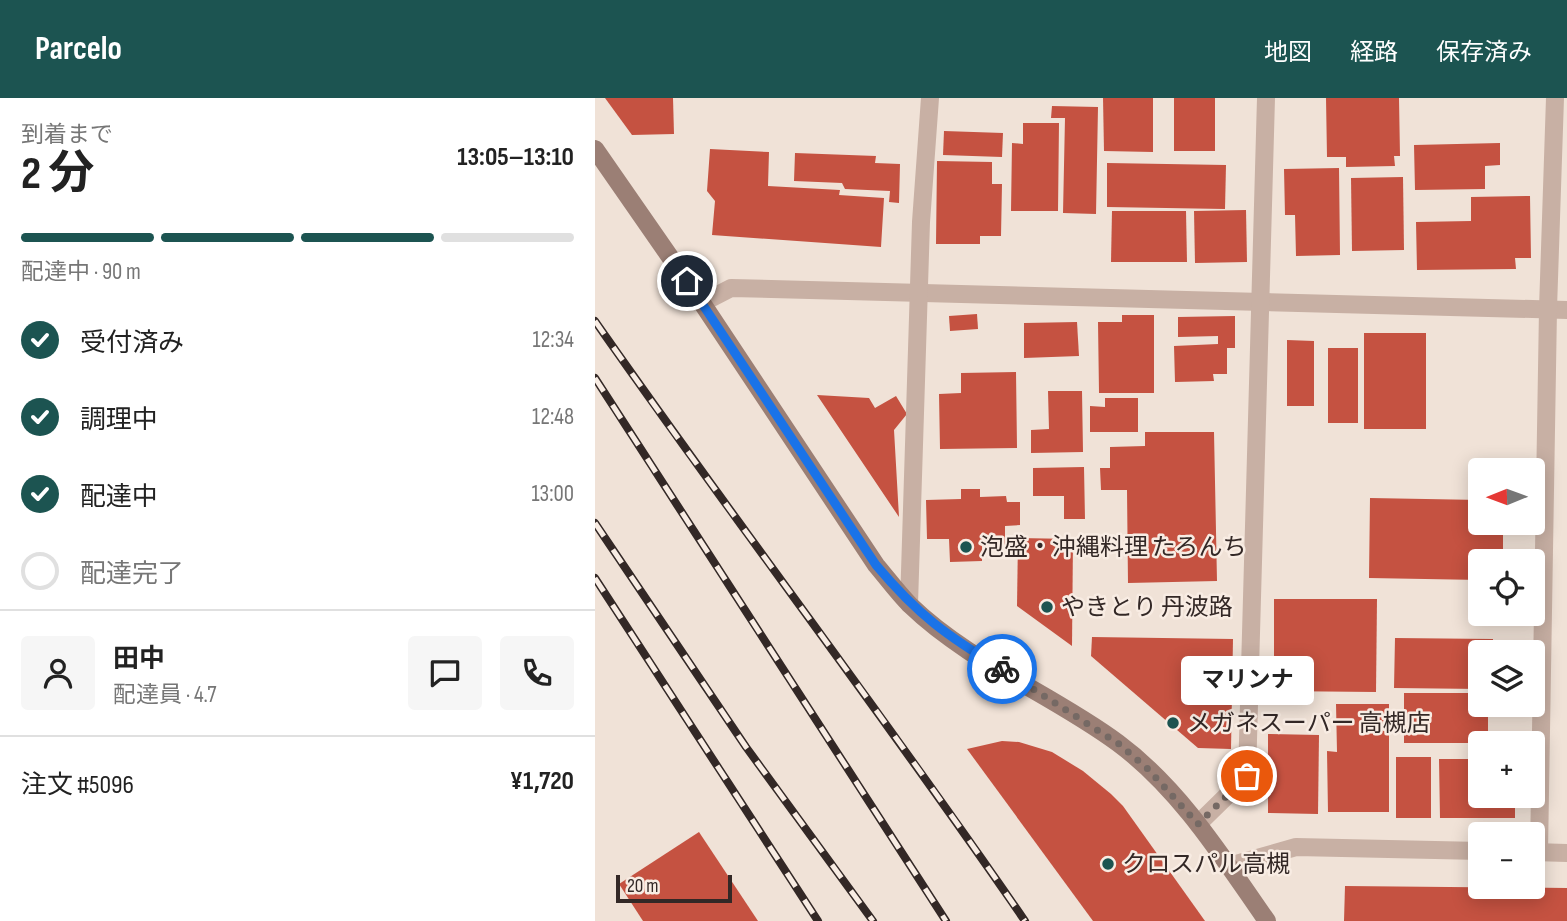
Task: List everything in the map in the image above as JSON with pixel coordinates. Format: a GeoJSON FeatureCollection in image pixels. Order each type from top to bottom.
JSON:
{"type":"FeatureCollection","features":[{"type":"Feature","properties":{"kind":"street"},"geometry":{"type":"LineString","coordinates":[[909,604],[921,292],[921,222],[930,98]]}},
{"type":"Feature","properties":{"kind":"street"},"geometry":{"type":"LineString","coordinates":[[1198,824],[1247,776],[1266,98]]}},
{"type":"Feature","properties":{"kind":"street"},"geometry":{"type":"LineString","coordinates":[[1537,822],[1555,98]]}},
{"type":"Feature","properties":{"kind":"street"},"geometry":{"type":"LineString","coordinates":[[595,149],[702,303],[876,565],[909,604],[954,640],[1119,744],[1148,769],[1198,824],[1267,921]]}},
{"type":"Feature","properties":{"kind":"street"},"geometry":{"type":"LineString","coordinates":[[702,303],[731,288],[1567,310]]}},
{"type":"Feature","properties":{"kind":"street"},"geometry":{"type":"LineString","coordinates":[[1229,866],[1296,848],[1468,851]]}},
{"type":"Feature","properties":{"kind":"street"},"geometry":{"type":"LineString","coordinates":[[1545,852],[1567,853]]}},
{"type":"Feature","properties":{"kind":"building"},"geometry":{"type":"Polygon","coordinates":[[[605,98],[673,98],[674,134],[632,135],[605,98]]]}},
{"type":"Feature","properties":{"kind":"building"},"geometry":{"type":"Polygon","coordinates":[[[1103,98],[1153,98],[1153,152],[1104,151],[1103,98]]]}},
{"type":"Feature","properties":{"kind":"building"},"geometry":{"type":"Polygon","coordinates":[[[1174,98],[1215,98],[1215,151],[1174,151],[1174,98]]]}},
{"type":"Feature","properties":{"kind":"building"},"geometry":{"type":"Polygon","coordinates":[[[1326,98],[1399,98],[1400,156],[1394,156],[1395,166],[1346,167],[1346,157],[1327,157],[1326,98]]]}},
{"type":"Feature","properties":{"kind":"building"},"geometry":{"type":"Polygon","coordinates":[[[1052,106],[1098,107],[1096,214],[1063,213],[1065,118],[1051,118],[1052,106]]]}},
{"type":"Feature","properties":{"kind":"building"},"geometry":{"type":"Polygon","coordinates":[[[1023,123],[1059,123],[1058,211],[1011,211],[1012,143],[1023,144],[1023,123]]]}},
{"type":"Feature","properties":{"kind":"building"},"geometry":{"type":"Polygon","coordinates":[[[944,131],[1003,133],[1002,157],[943,155],[944,131]]]}},
{"type":"Feature","properties":{"kind":"building"},"geometry":{"type":"Polygon","coordinates":[[[1500,143],[1500,165],[1485,166],[1485,189],[1415,190],[1414,145],[1500,143]]]}},
{"type":"Feature","properties":{"kind":"building"},"geometry":{"type":"Polygon","coordinates":[[[710,149],[769,152],[768,186],[840,190],[839,195],[884,198],[881,247],[712,235],[715,201],[707,191],[710,149]]]}},
{"type":"Feature","properties":{"kind":"building"},"geometry":{"type":"Polygon","coordinates":[[[795,153],[876,156],[875,163],[900,164],[899,203],[889,202],[890,191],[845,189],[842,183],[794,181],[795,153]]]}},
{"type":"Feature","properties":{"kind":"building"},"geometry":{"type":"Polygon","coordinates":[[[937,161],[992,162],[992,184],[1002,184],[1001,236],[980,236],[980,244],[936,244],[937,161]]]}},
{"type":"Feature","properties":{"kind":"building"},"geometry":{"type":"Polygon","coordinates":[[[1107,163],[1226,165],[1225,209],[1107,207],[1107,163]]]}},
{"type":"Feature","properties":{"kind":"building"},"geometry":{"type":"Polygon","coordinates":[[[1339,168],[1340,255],[1296,256],[1295,215],[1285,215],[1284,169],[1339,168]]]}},
{"type":"Feature","properties":{"kind":"building"},"geometry":{"type":"Polygon","coordinates":[[[1403,177],[1404,250],[1352,251],[1351,178],[1403,177]]]}},
{"type":"Feature","properties":{"kind":"building"},"geometry":{"type":"Polygon","coordinates":[[[1530,196],[1531,258],[1515,258],[1516,269],[1417,270],[1416,222],[1471,221],[1471,197],[1530,196]]]}},
{"type":"Feature","properties":{"kind":"building"},"geometry":{"type":"Polygon","coordinates":[[[1246,210],[1247,262],[1195,263],[1194,211],[1246,210]]]}},
{"type":"Feature","properties":{"kind":"building"},"geometry":{"type":"Polygon","coordinates":[[[1112,211],[1186,211],[1187,262],[1111,262],[1112,211]]]}},
{"type":"Feature","properties":{"kind":"building"},"geometry":{"type":"Polygon","coordinates":[[[977,314],[978,329],[950,331],[949,316],[977,314]]]}},
{"type":"Feature","properties":{"kind":"building"},"geometry":{"type":"Polygon","coordinates":[[[1122,315],[1154,315],[1154,393],[1099,393],[1098,322],[1122,322],[1122,315]]]}},
{"type":"Feature","properties":{"kind":"building"},"geometry":{"type":"Polygon","coordinates":[[[1235,316],[1235,348],[1227,348],[1227,374],[1213,374],[1214,381],[1175,382],[1174,346],[1218,344],[1218,336],[1178,337],[1178,317],[1235,316]]]}},
{"type":"Feature","properties":{"kind":"building"},"geometry":{"type":"Polygon","coordinates":[[[1077,322],[1079,356],[1024,358],[1024,323],[1077,322]]]}},
{"type":"Feature","properties":{"kind":"building"},"geometry":{"type":"Polygon","coordinates":[[[1364,333],[1426,333],[1426,429],[1364,429],[1364,333]]]}},
{"type":"Feature","properties":{"kind":"building"},"geometry":{"type":"Polygon","coordinates":[[[1287,340],[1314,341],[1314,406],[1287,406],[1287,340]]]}},
{"type":"Feature","properties":{"kind":"building"},"geometry":{"type":"Polygon","coordinates":[[[1328,348],[1358,348],[1358,423],[1328,423],[1328,348]]]}},
{"type":"Feature","properties":{"kind":"building"},"geometry":{"type":"Polygon","coordinates":[[[1016,372],[1017,448],[940,449],[939,394],[961,393],[961,373],[1016,372]]]}},
{"type":"Feature","properties":{"kind":"building"},"geometry":{"type":"Polygon","coordinates":[[[1048,391],[1082,391],[1083,452],[1031,453],[1031,430],[1049,429],[1048,391]]]}},
{"type":"Feature","properties":{"kind":"building"},"geometry":{"type":"Polygon","coordinates":[[[817,395],[869,398],[875,408],[896,396],[907,414],[894,430],[899,517],[817,395]]]}},
{"type":"Feature","properties":{"kind":"building"},"geometry":{"type":"Polygon","coordinates":[[[1105,398],[1138,398],[1138,432],[1090,432],[1090,406],[1105,407],[1105,398]]]}},
{"type":"Feature","properties":{"kind":"building"},"geometry":{"type":"Polygon","coordinates":[[[1145,432],[1214,432],[1217,581],[1128,583],[1127,490],[1101,490],[1100,468],[1110,468],[1110,447],[1145,446],[1145,432]]]}},
{"type":"Feature","properties":{"kind":"building"},"geometry":{"type":"Polygon","coordinates":[[[1084,467],[1085,519],[1064,519],[1064,496],[1033,496],[1033,468],[1084,467]]]}},
{"type":"Feature","properties":{"kind":"building"},"geometry":{"type":"Polygon","coordinates":[[[961,489],[980,489],[980,497],[1006,496],[1007,502],[1020,502],[1020,525],[1005,526],[1005,546],[982,546],[982,561],[950,562],[949,539],[927,539],[926,500],[961,499],[961,489]]]}},
{"type":"Feature","properties":{"kind":"building"},"geometry":{"type":"Polygon","coordinates":[[[1370,498],[1468,500],[1468,536],[1503,536],[1503,549],[1468,549],[1468,580],[1369,578],[1370,498]]]}},
{"type":"Feature","properties":{"kind":"building"},"geometry":{"type":"Polygon","coordinates":[[[1018,538],[1073,539],[1072,646],[1017,606],[1018,538]]]}},
{"type":"Feature","properties":{"kind":"building"},"geometry":{"type":"Polygon","coordinates":[[[1274,599],[1377,599],[1376,692],[1274,691],[1274,599]]]}},
{"type":"Feature","properties":{"kind":"building"},"geometry":{"type":"Polygon","coordinates":[[[1092,637],[1233,639],[1231,749],[1198,748],[1091,656],[1092,637]]]}},
{"type":"Feature","properties":{"kind":"building"},"geometry":{"type":"Polygon","coordinates":[[[1395,638],[1493,639],[1468,640],[1468,689],[1394,688],[1395,638]]]}},
{"type":"Feature","properties":{"kind":"building"},"geometry":{"type":"Polygon","coordinates":[[[1404,693],[1468,693],[1468,717],[1488,717],[1488,731],[1468,731],[1468,743],[1404,743],[1404,693]]]}},
{"type":"Feature","properties":{"kind":"building"},"geometry":{"type":"Polygon","coordinates":[[[1336,704],[1389,704],[1389,812],[1328,812],[1327,751],[1337,752],[1336,704]]]}},
{"type":"Feature","properties":{"kind":"building"},"geometry":{"type":"Polygon","coordinates":[[[1268,734],[1319,735],[1318,814],[1268,813],[1268,734]]]}},
{"type":"Feature","properties":{"kind":"building","name":"クロスパル高槻"},"geometry":{"type":"Polygon","coordinates":[[[1002,741],[1019,742],[1052,752],[1083,771],[1111,794],[1123,806],[1205,921],[1093,921],[967,749],[1002,741]]]}},
{"type":"Feature","properties":{"kind":"building"},"geometry":{"type":"Polygon","coordinates":[[[1396,757],[1431,757],[1431,818],[1396,818],[1396,757]]]}},
{"type":"Feature","properties":{"kind":"building"},"geometry":{"type":"Polygon","coordinates":[[[1439,759],[1468,759],[1468,808],[1515,808],[1515,818],[1440,818],[1439,759]]]}},
{"type":"Feature","properties":{"kind":"building"},"geometry":{"type":"Polygon","coordinates":[[[699,832],[758,921],[643,921],[619,884],[699,832]]]}},
{"type":"Feature","properties":{"kind":"building"},"geometry":{"type":"Polygon","coordinates":[[[1345,886],[1468,887],[1468,899],[1545,899],[1545,888],[1567,888],[1567,921],[1344,921],[1345,886]]]}},
{"type":"Feature","properties":{"kind":"railway"},"geometry":{"type":"LineString","coordinates":[[595,321],[1025,921]]}},
{"type":"Feature","properties":{"kind":"railway"},"geometry":{"type":"LineString","coordinates":[[595,378],[946,921]]}},
{"type":"Feature","properties":{"kind":"railway"},"geometry":{"type":"LineString","coordinates":[[595,523],[746,747],[873,921]]}},
{"type":"Feature","properties":{"kind":"railway"},"geometry":{"type":"LineString","coordinates":[[595,578],[818,921]]}},
{"type":"Feature","properties":{"kind":"way so far"},"geometry":{"type":"LineString","coordinates":[[1002,669],[1119,744],[1148,769],[1198,824],[1247,776]]}},
{"type":"Feature","properties":{"kind":"place","name":"泡盛・沖縄料理 たろんち"},"geometry":{"type":"Point","coordinates":[966,547]}},
{"type":"Feature","properties":{"kind":"place","name":"やきとり 丹波路"},"geometry":{"type":"Point","coordinates":[1047,607]}},
{"type":"Feature","properties":{"kind":"place","name":"メガネスーパー 高槻店"},"geometry":{"type":"Point","coordinates":[1173,723]}},
{"type":"Feature","properties":{"kind":"place","name":"マリンナ"},"geometry":{"type":"Point","coordinates":[1247,776]}},
{"type":"Feature","properties":{"kind":"place","name":"クロスパル高槻"},"geometry":{"type":"Point","coordinates":[1108,864]}},
{"type":"Feature","properties":{"kind":"route"},"geometry":{"type":"LineString","coordinates":[[687,281],[876,565],[909,604],[934,626],[1002,669]]}}]}
